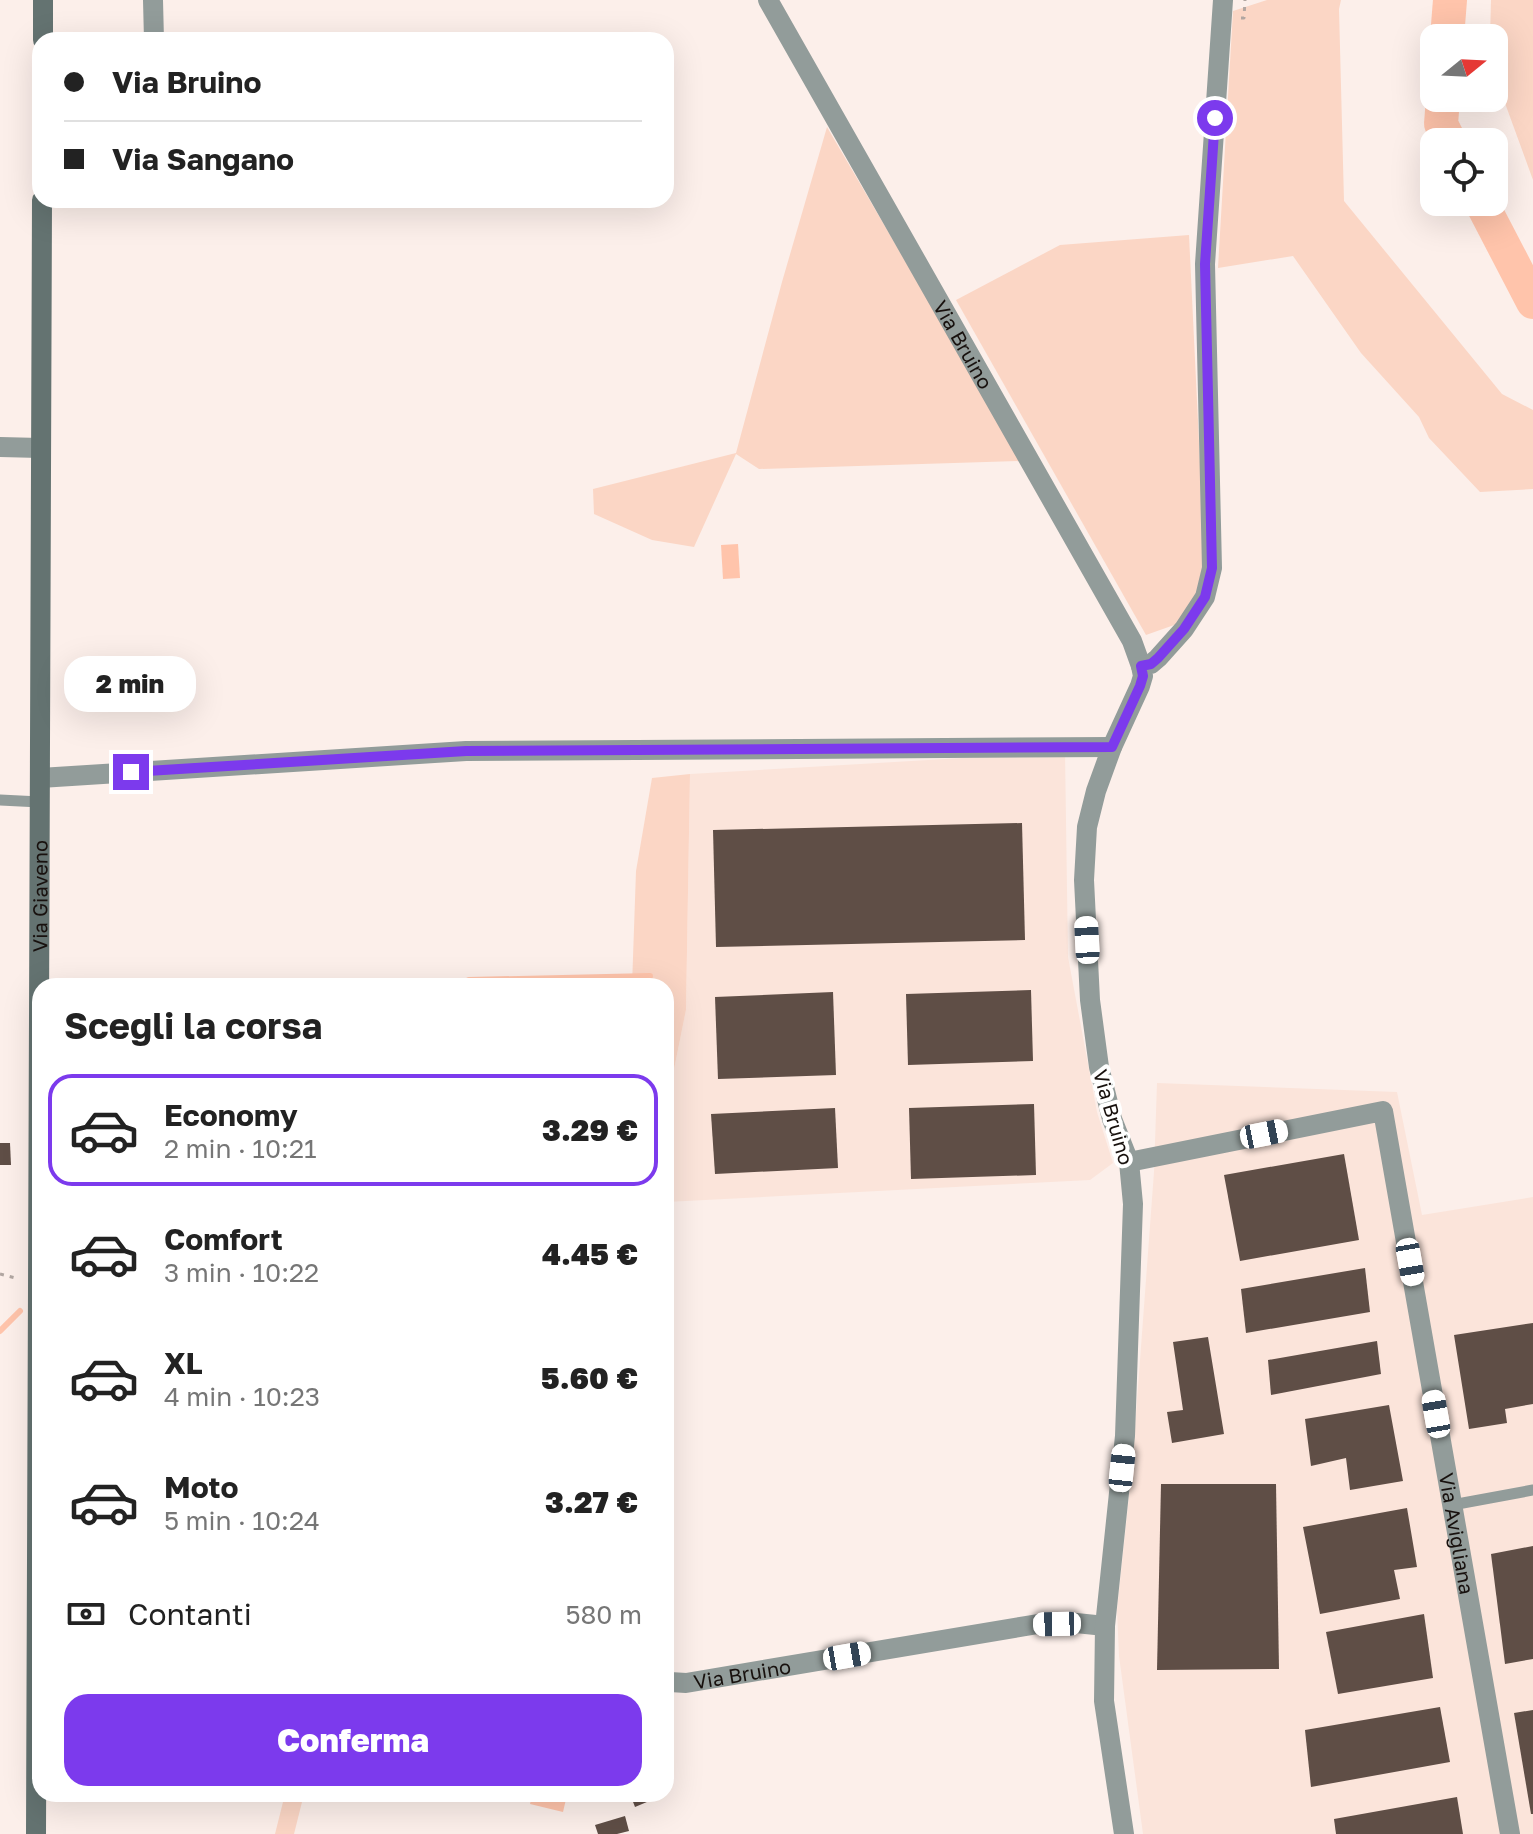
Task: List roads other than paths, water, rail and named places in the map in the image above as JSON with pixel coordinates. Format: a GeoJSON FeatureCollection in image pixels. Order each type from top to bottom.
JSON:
{"type":"FeatureCollection","features":[{"type":"Feature","properties":{"kind":"main road"},"geometry":{"type":"LineString","coordinates":[[43,0],[43,32]]}},
{"type":"Feature","properties":{"kind":"main road","name":"Via Giaveno"},"geometry":{"type":"LineString","coordinates":[[39,978],[42,208]]}},
{"type":"Feature","properties":{"kind":"main road","name":"Via Giaveno"},"geometry":{"type":"LineString","coordinates":[[36,1802],[36,1834]]}},
{"type":"Feature","properties":{"kind":"street"},"geometry":{"type":"LineString","coordinates":[[153,0],[154,32]]}},
{"type":"Feature","properties":{"kind":"street","name":"Via Bruino"},"geometry":{"type":"LineString","coordinates":[[768,0],[1132,641],[1143,676],[1096,791],[1087,827],[1084,880],[1090,1000],[1099,1067],[1112,1119],[1129,1162],[1133,1204],[1125,1436],[1105,1626],[1104,1701],[1124,1834]]}},
{"type":"Feature","properties":{"kind":"street"},"geometry":{"type":"LineString","coordinates":[[1141,666],[1151,664],[1158,658],[1184,629],[1205,597],[1212,568],[1205,264],[1223,0]]}},
{"type":"Feature","properties":{"kind":"street"},"geometry":{"type":"LineString","coordinates":[[0,447],[40,448]]}},
{"type":"Feature","properties":{"kind":"street"},"geometry":{"type":"LineString","coordinates":[[40,778],[466,751],[1112,747]]}},
{"type":"Feature","properties":{"kind":"street","name":"Via Avigliana"},"geometry":{"type":"LineString","coordinates":[[1129,1162],[1383,1111],[1510,1834]]}},
{"type":"Feature","properties":{"kind":"street","name":"Via Bruino"},"geometry":{"type":"LineString","coordinates":[[674,1682],[700,1681],[1038,1624],[1105,1626]]}},
{"type":"Feature","properties":{"kind":"lane"},"geometry":{"type":"LineString","coordinates":[[0,800],[40,802]]}},
{"type":"Feature","properties":{"kind":"lane"},"geometry":{"type":"LineString","coordinates":[[1452,1505],[1533,1490]]}},
{"type":"Feature","properties":{"kind":"waterway"},"geometry":{"type":"LineString","coordinates":[[1448,24],[1450,0]]}},
{"type":"Feature","properties":{"kind":"waterway"},"geometry":{"type":"LineString","coordinates":[[1442,112],[1443,128]]}},
{"type":"Feature","properties":{"kind":"waterway"},"geometry":{"type":"LineString","coordinates":[[1488,216],[1533,302]]}},
{"type":"Feature","properties":{"kind":"waterway"},"geometry":{"type":"LineString","coordinates":[[560,978],[650,976]]}},
{"type":"Feature","properties":{"kind":"waterway"},"geometry":{"type":"LineString","coordinates":[[0,1331],[20,1311]]}}]}
